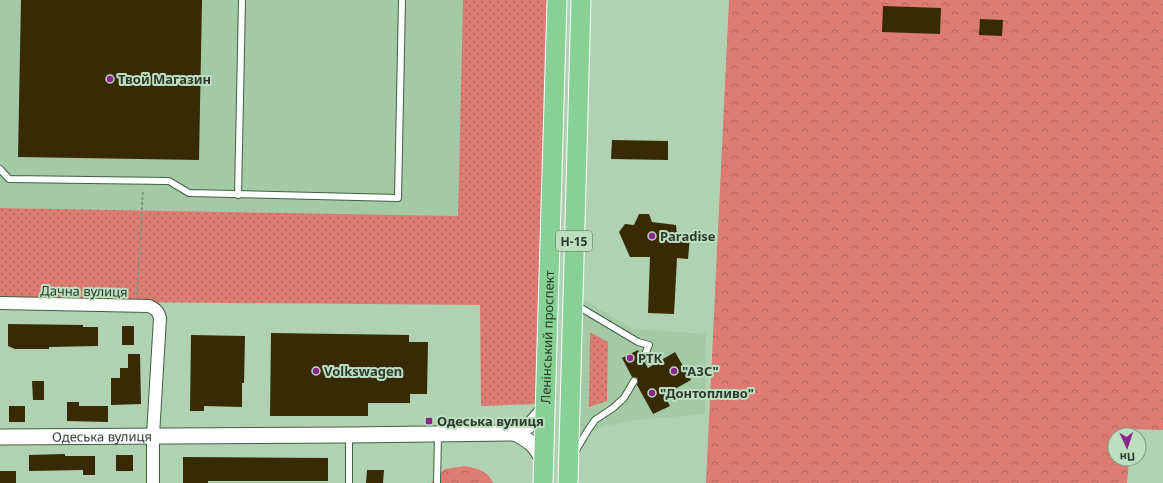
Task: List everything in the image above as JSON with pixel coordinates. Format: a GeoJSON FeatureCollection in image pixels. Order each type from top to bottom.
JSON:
{"type":"FeatureCollection","features":[{"type":"Feature","properties":{"kind":"main road","name":"Ленінський проспект"},"geometry":{"type":"LineString","coordinates":[[543,483],[557,0]]}},
{"type":"Feature","properties":{"kind":"main road","name":"Ленінський проспект"},"geometry":{"type":"LineString","coordinates":[[568,483],[581,0]]}},
{"type":"Feature","properties":{"kind":"street","name":"Дачна вулиця"},"geometry":{"type":"LineString","coordinates":[[0,303],[149,306],[154,308],[158,312],[160,318],[153,436]]}},
{"type":"Feature","properties":{"kind":"street","name":"Одеська вулиця"},"geometry":{"type":"LineString","coordinates":[[0,437],[350,435],[515,432],[526,428],[535,422],[546,407]]}},
{"type":"Feature","properties":{"kind":"street"},"geometry":{"type":"LineString","coordinates":[[515,432],[527,439],[536,448],[544,462]]}},
{"type":"Feature","properties":{"kind":"street"},"geometry":{"type":"LineString","coordinates":[[153,436],[153,483]]}},
{"type":"Feature","properties":{"kind":"lane"},"geometry":{"type":"LineString","coordinates":[[238,195],[242,0]]}},
{"type":"Feature","properties":{"kind":"lane"},"geometry":{"type":"LineString","coordinates":[[0,169],[9,178],[169,182],[189,193],[398,198],[402,0]]}},
{"type":"Feature","properties":{"kind":"lane"},"geometry":{"type":"LineString","coordinates":[[573,303],[638,342],[649,346],[643,359]]}},
{"type":"Feature","properties":{"kind":"lane"},"geometry":{"type":"LineString","coordinates":[[568,462],[595,420],[624,398],[634,380]]}},
{"type":"Feature","properties":{"kind":"lane"},"geometry":{"type":"LineString","coordinates":[[437,483],[438,433]]}},
{"type":"Feature","properties":{"kind":"lane"},"geometry":{"type":"LineString","coordinates":[[349,483],[350,435]]}},
{"type":"Feature","properties":{"kind":"path"},"geometry":{"type":"LineString","coordinates":[[137,306],[143,181]]}},
{"type":"Feature","properties":{"kind":"shaded area"},"geometry":{"type":"Polygon","coordinates":[[[0,0],[463,0],[458,216],[0,208],[0,0]]]}},
{"type":"Feature","properties":{"kind":"shaded area"},"geometry":{"type":"Polygon","coordinates":[[[582,299],[633,329],[706,334],[705,414],[635,420],[604,426],[590,434],[579,454],[582,299]]]}},
{"type":"Feature","properties":{"kind":"green space"},"geometry":{"type":"Polygon","coordinates":[[[463,0],[548,0],[539,404],[481,406],[480,305],[0,301],[0,208],[458,216],[463,0]]]}},
{"type":"Feature","properties":{"kind":"green space"},"geometry":{"type":"Polygon","coordinates":[[[729,0],[1163,0],[1163,430],[1147,430],[1147,427],[1107,427],[1107,467],[1128,467],[1127,483],[706,483],[729,0]]]}},
{"type":"Feature","properties":{"kind":"green space"},"geometry":{"type":"Polygon","coordinates":[[[590,332],[608,342],[607,401],[589,407],[590,332]]]}},
{"type":"Feature","properties":{"kind":"green space"},"geometry":{"type":"Polygon","coordinates":[[[465,466],[478,469],[485,473],[493,483],[431,483],[445,469],[465,466]]]}},
{"type":"Feature","properties":{"kind":"building","name":"Твой Магазин"},"geometry":{"type":"Polygon","coordinates":[[[21,0],[202,0],[199,160],[18,157],[21,0]]]}},
{"type":"Feature","properties":{"kind":"building"},"geometry":{"type":"Polygon","coordinates":[[[883,6],[941,8],[940,34],[882,32],[883,6]]]}},
{"type":"Feature","properties":{"kind":"building"},"geometry":{"type":"Polygon","coordinates":[[[980,19],[1003,20],[1002,36],[979,35],[980,19]]]}},
{"type":"Feature","properties":{"kind":"building"},"geometry":{"type":"Polygon","coordinates":[[[612,140],[668,141],[668,160],[611,159],[612,140]]]}},
{"type":"Feature","properties":{"kind":"building"},"geometry":{"type":"Polygon","coordinates":[[[639,214],[649,214],[652,222],[676,225],[677,235],[690,237],[688,259],[677,258],[674,314],[648,313],[650,257],[630,257],[619,232],[625,224],[634,225],[639,214]]]}},
{"type":"Feature","properties":{"kind":"building"},"geometry":{"type":"Polygon","coordinates":[[[8,324],[83,325],[83,327],[98,327],[98,346],[49,347],[49,349],[15,349],[8,346],[8,324]]]}},
{"type":"Feature","properties":{"kind":"building"},"geometry":{"type":"Polygon","coordinates":[[[122,326],[134,326],[134,345],[122,345],[122,326]]]}},
{"type":"Feature","properties":{"kind":"building"},"geometry":{"type":"Polygon","coordinates":[[[271,333],[409,335],[409,342],[428,342],[427,394],[410,394],[410,403],[368,403],[368,416],[270,416],[271,333]]]}},
{"type":"Feature","properties":{"kind":"building"},"geometry":{"type":"Polygon","coordinates":[[[191,335],[245,336],[242,407],[204,406],[204,411],[190,411],[191,335]]]}},
{"type":"Feature","properties":{"kind":"building"},"geometry":{"type":"Polygon","coordinates":[[[638,350],[640,354],[639,361],[645,363],[648,368],[675,352],[691,380],[664,395],[670,406],[653,414],[637,385],[638,379],[636,377],[632,377],[622,358],[638,350]]]}},
{"type":"Feature","properties":{"kind":"building"},"geometry":{"type":"Polygon","coordinates":[[[128,354],[140,354],[141,404],[111,405],[111,378],[120,378],[120,368],[128,368],[128,354]]]}},
{"type":"Feature","properties":{"kind":"building"},"geometry":{"type":"Polygon","coordinates":[[[32,381],[44,381],[44,400],[33,400],[32,381]]]}},
{"type":"Feature","properties":{"kind":"building"},"geometry":{"type":"Polygon","coordinates":[[[67,402],[79,402],[79,406],[108,406],[108,422],[67,421],[67,402]]]}},
{"type":"Feature","properties":{"kind":"building"},"geometry":{"type":"Polygon","coordinates":[[[9,406],[25,406],[25,422],[9,422],[9,406]]]}},
{"type":"Feature","properties":{"kind":"building"},"geometry":{"type":"Polygon","coordinates":[[[65,454],[65,456],[95,456],[95,475],[83,475],[83,470],[29,471],[29,455],[65,454]]]}},
{"type":"Feature","properties":{"kind":"building"},"geometry":{"type":"Polygon","coordinates":[[[116,455],[133,455],[133,471],[116,471],[116,455]]]}},
{"type":"Feature","properties":{"kind":"building"},"geometry":{"type":"Polygon","coordinates":[[[183,457],[328,458],[328,481],[208,481],[208,483],[183,483],[183,457]]]}},
{"type":"Feature","properties":{"kind":"building"},"geometry":{"type":"Polygon","coordinates":[[[367,470],[384,470],[383,483],[366,483],[367,470]]]}},
{"type":"Feature","properties":{"kind":"building"},"geometry":{"type":"Polygon","coordinates":[[[0,471],[16,471],[16,483],[0,483],[0,471]]]}},
{"type":"Feature","properties":{"kind":"place","name":"Твой Магазин"},"geometry":{"type":"Point","coordinates":[110,79]}},
{"type":"Feature","properties":{"kind":"place","name":"Paradise"},"geometry":{"type":"Point","coordinates":[652,236]}},
{"type":"Feature","properties":{"kind":"place","name":"РТК"},"geometry":{"type":"Point","coordinates":[630,358]}},
{"type":"Feature","properties":{"kind":"place","name":"Volkswagen"},"geometry":{"type":"Point","coordinates":[316,371]}},
{"type":"Feature","properties":{"kind":"place","name":"\"АЗС\""},"geometry":{"type":"Point","coordinates":[674,371]}},
{"type":"Feature","properties":{"kind":"place","name":"\"Донтопливо\""},"geometry":{"type":"Point","coordinates":[652,393]}},
{"type":"Feature","properties":{"kind":"place","name":"Одеська вулиця"},"geometry":{"type":"Point","coordinates":[429,421]}}]}
